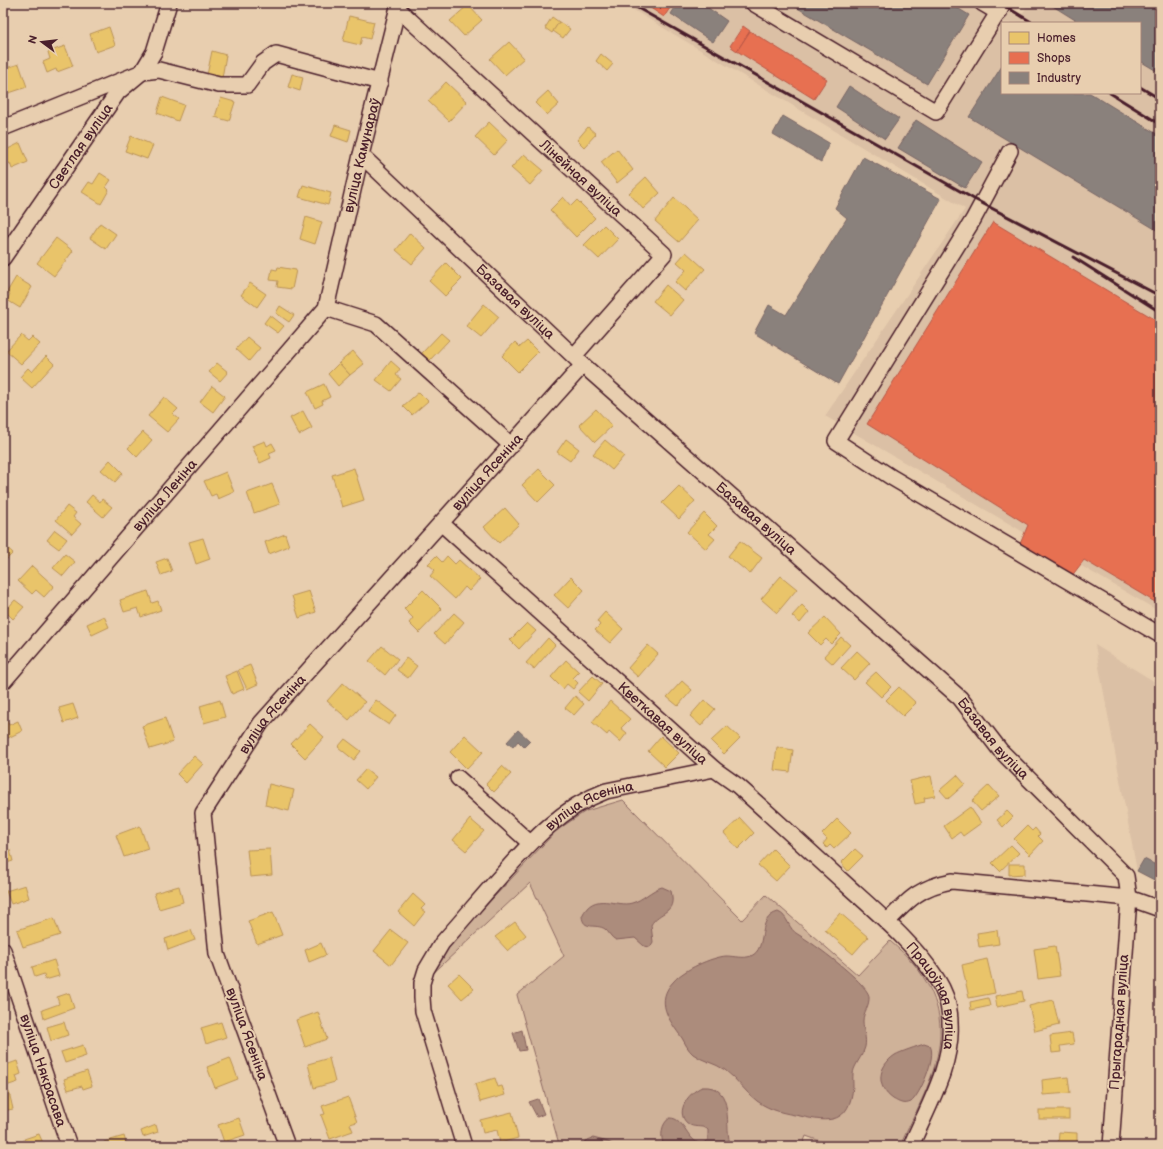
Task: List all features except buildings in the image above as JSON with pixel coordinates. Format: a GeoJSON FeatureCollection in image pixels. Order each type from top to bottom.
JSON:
{"type":"FeatureCollection","features":[{"type":"Feature","properties":{"kind":"street","name":"Светлая вуліца"},"geometry":{"type":"LineString","coordinates":[[3,258],[118,92],[142,72],[154,52],[169,3]]}},
{"type":"Feature","properties":{"kind":"street"},"geometry":{"type":"LineString","coordinates":[[753,3],[936,112],[1001,8],[982,3]]}},
{"type":"Feature","properties":{"kind":"street","name":"вуліца Камунараў"},"geometry":{"type":"LineString","coordinates":[[326,308],[361,155],[398,6]]}},
{"type":"Feature","properties":{"kind":"street","name":"Лінейная вуліца"},"geometry":{"type":"LineString","coordinates":[[398,6],[664,254],[578,361]]}},
{"type":"Feature","properties":{"kind":"street"},"geometry":{"type":"LineString","coordinates":[[3,128],[142,72],[159,70],[219,85],[247,85],[263,63],[276,54],[380,82]]}},
{"type":"Feature","properties":{"kind":"street"},"geometry":{"type":"LineString","coordinates":[[1010,151],[973,220],[836,441],[891,477],[1160,635]]}},
{"type":"Feature","properties":{"kind":"street","name":"Базавая вуліца"},"geometry":{"type":"LineString","coordinates":[[361,155],[578,361],[960,698],[1000,750],[1126,876],[1129,898]]}},
{"type":"Feature","properties":{"kind":"street"},"geometry":{"type":"LineString","coordinates":[[326,308],[376,324],[511,445]]}},
{"type":"Feature","properties":{"kind":"street","name":"вуліца Леніна"},"geometry":{"type":"LineString","coordinates":[[3,682],[326,308]]}},
{"type":"Feature","properties":{"kind":"street","name":"вуліца Ясеніна"},"geometry":{"type":"LineString","coordinates":[[288,1146],[217,954],[203,813],[261,723],[511,445],[578,361]]}},
{"type":"Feature","properties":{"kind":"street","name":"Кветкавая вуліца"},"geometry":{"type":"LineString","coordinates":[[441,523],[714,769],[738,786],[887,922]]}},
{"type":"Feature","properties":{"kind":"street","name":"вуліца Ясеніна"},"geometry":{"type":"LineString","coordinates":[[464,1146],[423,1011],[422,984],[426,970],[442,943],[530,843],[556,819],[589,797],[622,787],[714,769]]}},
{"type":"Feature","properties":{"kind":"street"},"geometry":{"type":"LineString","coordinates":[[458,778],[530,843]]}},
{"type":"Feature","properties":{"kind":"street"},"geometry":{"type":"LineString","coordinates":[[887,922],[912,896],[937,884],[952,881],[1129,898],[1160,909]]}},
{"type":"Feature","properties":{"kind":"street","name":"Прыгарадная вуліца"},"geometry":{"type":"LineString","coordinates":[[1111,1146],[1129,898]]}},
{"type":"Feature","properties":{"kind":"street","name":"Працоўная вуліца"},"geometry":{"type":"LineString","coordinates":[[887,922],[933,974],[942,989],[950,1022],[950,1038],[942,1070],[911,1146]]}},
{"type":"Feature","properties":{"kind":"street","name":"вуліца Някрасава"},"geometry":{"type":"LineString","coordinates":[[3,950],[69,1146]]}},
{"type":"Feature","properties":{"kind":"shaded area"},"geometry":{"type":"Polygon","coordinates":[[[622,3],[997,3],[1020,18],[1029,3],[1160,3],[1160,612],[825,416],[965,209],[622,3]]]}},
{"type":"Feature","properties":{"kind":"shaded area"},"geometry":{"type":"Polygon","coordinates":[[[1095,645],[1160,685],[1160,883],[1137,871],[1095,645]]]}},
{"type":"Feature","properties":{"kind":"shaded area"},"geometry":{"type":"Polygon","coordinates":[[[623,800],[742,920],[766,895],[858,975],[890,941],[914,964],[930,988],[938,1011],[940,1033],[937,1055],[931,1077],[922,1100],[900,1146],[834,1146],[806,1136],[802,1146],[554,1146],[559,1144],[517,995],[564,956],[530,883],[429,977],[448,946],[557,830],[586,811],[623,800]]]}},
{"type":"Feature","properties":{"kind":"shaded area"},"geometry":{"type":"Polygon","coordinates":[[[662,887],[671,891],[672,904],[666,911],[654,920],[651,925],[653,942],[650,947],[644,946],[635,938],[616,940],[605,929],[587,925],[583,921],[582,916],[587,908],[593,904],[599,902],[632,903],[662,887]]]}},
{"type":"Feature","properties":{"kind":"shaded area"},"geometry":{"type":"Polygon","coordinates":[[[778,912],[784,916],[795,932],[827,954],[859,982],[869,996],[863,1021],[866,1040],[865,1047],[854,1069],[853,1086],[848,1108],[843,1114],[829,1120],[820,1120],[788,1114],[767,1107],[757,1101],[725,1070],[691,1052],[668,1017],[664,1003],[668,988],[674,981],[698,965],[720,957],[751,956],[760,947],[764,926],[767,920],[771,915],[778,912]]]}},
{"type":"Feature","properties":{"kind":"shaded area"},"geometry":{"type":"Polygon","coordinates":[[[522,1030],[526,1050],[519,1051],[513,1033],[522,1030]]]}},
{"type":"Feature","properties":{"kind":"shaded area"},"geometry":{"type":"Polygon","coordinates":[[[924,1044],[930,1046],[932,1051],[923,1084],[911,1102],[898,1102],[887,1094],[884,1089],[881,1083],[882,1071],[889,1060],[895,1055],[924,1044]]]}},
{"type":"Feature","properties":{"kind":"shaded area"},"geometry":{"type":"Polygon","coordinates":[[[702,1087],[713,1088],[720,1093],[724,1100],[727,1109],[729,1139],[731,1146],[664,1146],[662,1130],[667,1120],[670,1118],[679,1122],[689,1135],[697,1142],[702,1144],[708,1140],[708,1130],[706,1128],[690,1125],[685,1121],[682,1110],[691,1094],[702,1087]]]}},
{"type":"Feature","properties":{"kind":"shaded area"},"geometry":{"type":"Polygon","coordinates":[[[538,1099],[544,1114],[537,1117],[529,1102],[538,1099]]]}},
{"type":"Feature","properties":{"kind":"shaded area"},"geometry":{"type":"Polygon","coordinates":[[[593,1138],[616,1146],[583,1146],[585,1141],[593,1138]]]}},
{"type":"Feature","properties":{"kind":"railway"},"geometry":{"type":"LineString","coordinates":[[629,3],[974,199],[1160,296]]}},
{"type":"Feature","properties":{"kind":"railway"},"geometry":{"type":"LineString","coordinates":[[1000,3],[1031,22]]}},
{"type":"Feature","properties":{"kind":"railway"},"geometry":{"type":"LineString","coordinates":[[1141,88],[1160,99]]}},
{"type":"Feature","properties":{"kind":"railway"},"geometry":{"type":"LineString","coordinates":[[1112,94],[1160,124]]}},
{"type":"Feature","properties":{"kind":"railway"},"geometry":{"type":"LineString","coordinates":[[1073,257],[1160,312]]}}]}
